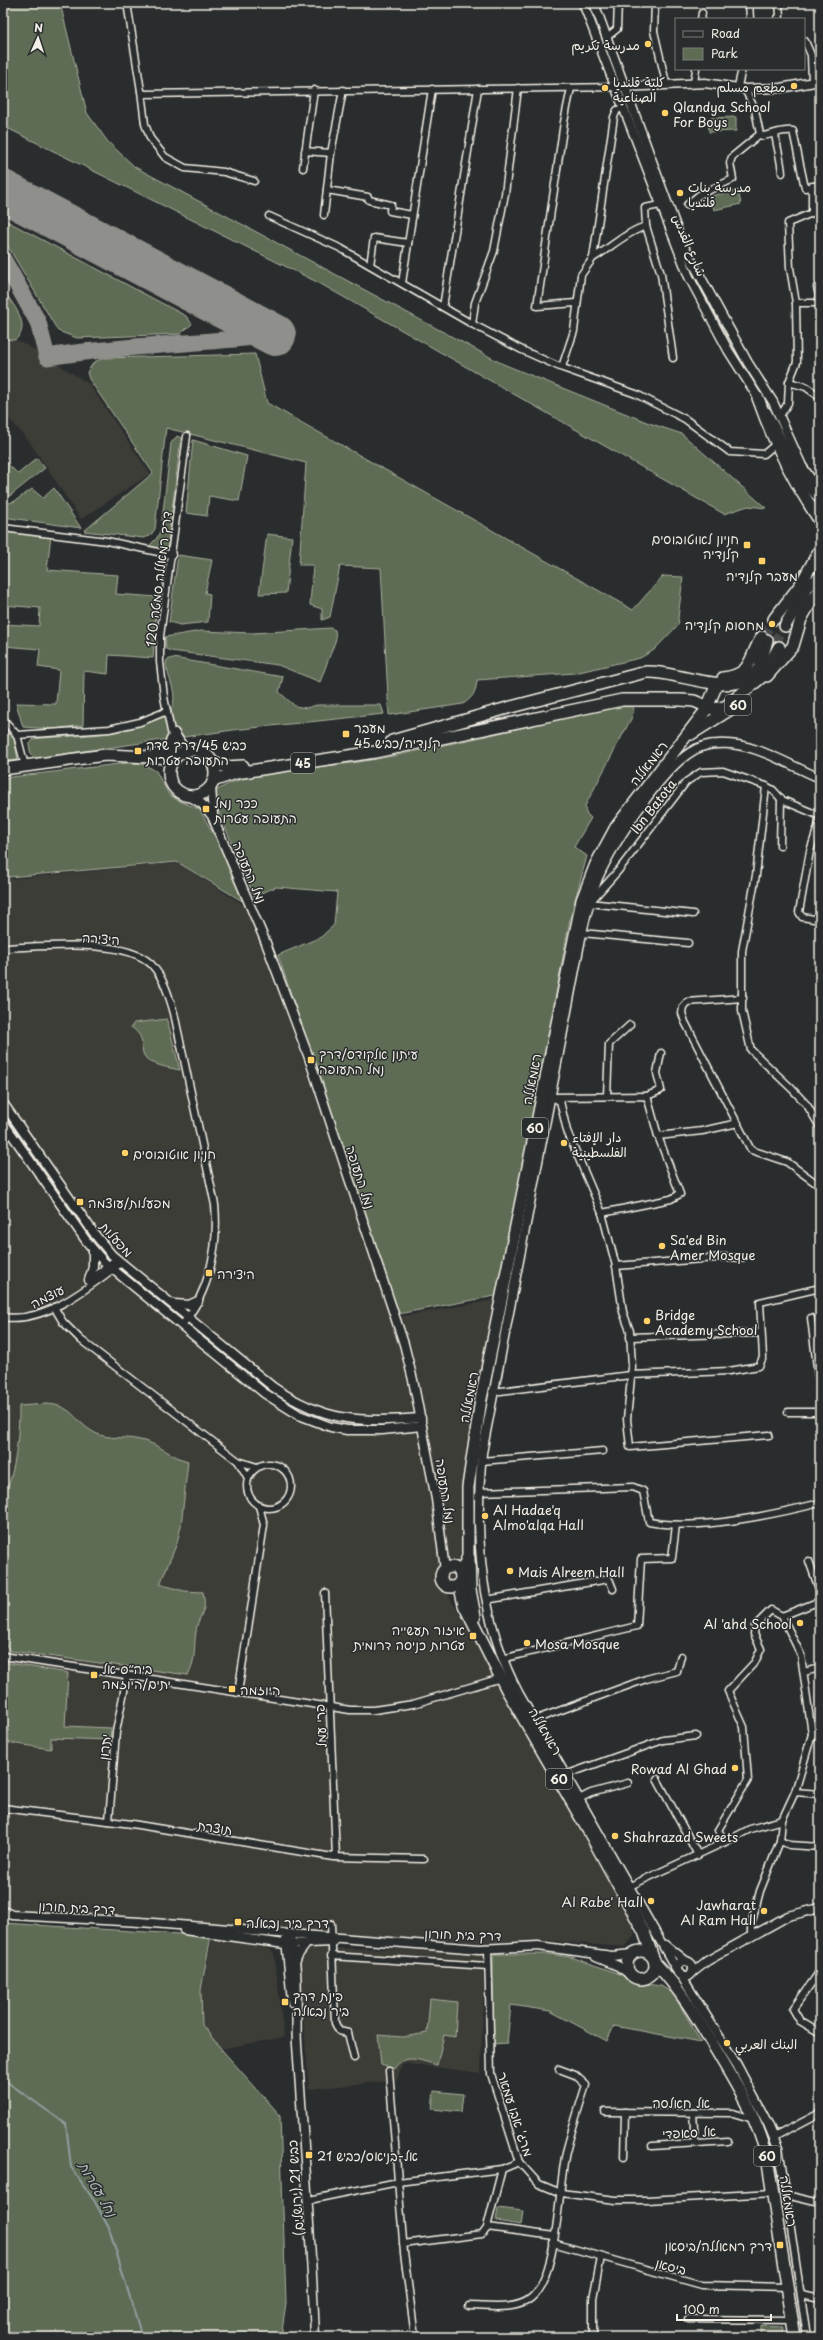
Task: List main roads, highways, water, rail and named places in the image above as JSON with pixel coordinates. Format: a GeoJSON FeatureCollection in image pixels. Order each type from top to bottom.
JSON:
{"type":"FeatureCollection","features":[{"type":"Feature","properties":{"kind":"highway"},"geometry":{"type":"LineString","coordinates":[[761,403],[777,443],[803,496],[820,521]]}},
{"type":"Feature","properties":{"kind":"highway"},"geometry":{"type":"LineString","coordinates":[[782,624],[820,549]]}},
{"type":"Feature","properties":{"kind":"highway"},"geometry":{"type":"LineString","coordinates":[[782,624],[811,582],[820,577]]}},
{"type":"Feature","properties":{"kind":"highway"},"geometry":{"type":"LineString","coordinates":[[782,624],[812,590],[820,585]]}},
{"type":"Feature","properties":{"kind":"highway","name":"60"},"geometry":{"type":"LineString","coordinates":[[773,645],[793,646],[801,619],[813,598],[820,590]]}},
{"type":"Feature","properties":{"kind":"highway"},"geometry":{"type":"LineString","coordinates":[[700,681],[735,676],[746,669],[773,645]]}},
{"type":"Feature","properties":{"kind":"highway","name":"60"},"geometry":{"type":"LineString","coordinates":[[773,645],[763,676],[734,702],[725,708],[708,707],[717,684],[741,682],[754,676],[773,645]]}},
{"type":"Feature","properties":{"kind":"highway","name":"ראמאללה"},"geometry":{"type":"LineString","coordinates":[[682,742],[696,730],[741,702],[761,684],[773,645]]}},
{"type":"Feature","properties":{"kind":"highway"},"geometry":{"type":"LineString","coordinates":[[393,744],[511,707],[646,672],[663,672],[717,684]]}},
{"type":"Feature","properties":{"kind":"highway"},"geometry":{"type":"LineString","coordinates":[[393,744],[537,719],[599,704],[641,699],[694,701],[708,707]]}},
{"type":"Feature","properties":{"kind":"highway"},"geometry":{"type":"LineString","coordinates":[[681,700],[692,707],[694,712],[694,726]]}},
{"type":"Feature","properties":{"kind":"highway","name":"ראמאללה"},"geometry":{"type":"LineString","coordinates":[[708,707],[622,818],[608,839],[591,876],[578,915],[478,1416],[468,1487],[468,1544],[465,1559],[454,1575],[479,1636],[638,1923],[654,1960],[682,1995],[735,2082],[754,2120],[764,2145],[773,2193],[795,2337]]}},
{"type":"Feature","properties":{"kind":"highway"},"geometry":{"type":"LineString","coordinates":[[149,758],[159,755],[167,750],[174,737]]}},
{"type":"Feature","properties":{"kind":"highway","name":"45"},"geometry":{"type":"LineString","coordinates":[[175,757],[187,751],[201,752],[213,763],[226,767],[261,764],[393,744]]}},
{"type":"Feature","properties":{"kind":"highway","name":"45"},"geometry":{"type":"LineString","coordinates":[[169,772],[174,788],[189,796],[201,794],[212,784],[236,773],[393,744]]}},
{"type":"Feature","properties":{"kind":"highway"},"geometry":{"type":"LineString","coordinates":[[3,769],[105,755],[149,758],[175,757],[169,772],[160,763],[149,758]]}},
{"type":"Feature","properties":{"kind":"highway"},"geometry":{"type":"LineString","coordinates":[[212,784],[215,772],[213,763]]}},
{"type":"Feature","properties":{"kind":"highway","name":"60"},"geometry":{"type":"LineString","coordinates":[[468,1544],[470,1590],[479,1636]]}},
{"type":"Feature","properties":{"kind":"highway","name":"ראמאללה"},"geometry":{"type":"LineString","coordinates":[[633,1953],[640,1938],[638,1923]]}},
{"type":"Feature","properties":{"kind":"highway"},"geometry":{"type":"LineString","coordinates":[[633,1953],[644,1951],[654,1960],[653,1973],[646,1978]]}},
{"type":"Feature","properties":{"kind":"highway","name":"60"},"geometry":{"type":"LineString","coordinates":[[633,1953],[627,1963],[629,1972],[632,1976],[638,1979],[646,1978]]}},
{"type":"Feature","properties":{"kind":"highway","name":"ראמאללה"},"geometry":{"type":"LineString","coordinates":[[646,1978],[669,1984],[682,1995]]}},
{"type":"Feature","properties":{"kind":"waterway","name":"נחל עטרות"},"geometry":{"type":"LineString","coordinates":[[3,2079],[66,2124],[71,2167],[95,2202],[109,2228],[142,2337]]}},
{"type":"Feature","properties":{"kind":"tunnel"},"geometry":{"type":"LineString","coordinates":[[762,637],[774,619]]}},
{"type":"Feature","properties":{"kind":"tunnel"},"geometry":{"type":"LineString","coordinates":[[774,644],[785,626]]}},
{"type":"Feature","properties":{"kind":"place","name":"مدرسة تكريم"},"geometry":{"type":"Point","coordinates":[648,44]}},
{"type":"Feature","properties":{"kind":"place","name":"مطعم مسلم"},"geometry":{"type":"Point","coordinates":[794,86]}},
{"type":"Feature","properties":{"kind":"place","name":"كلية قلنديا الصناعية"},"geometry":{"type":"Point","coordinates":[605,88]}},
{"type":"Feature","properties":{"kind":"place","name":"Qlandya School For Boys"},"geometry":{"type":"Point","coordinates":[665,113]}},
{"type":"Feature","properties":{"kind":"place","name":"مدرسة بنات قلنديا"},"geometry":{"type":"Point","coordinates":[680,193]}},
{"type":"Feature","properties":{"kind":"place","name":"חניון לאוטובוסים קלנדיה"},"geometry":{"type":"Point","coordinates":[747,545]}},
{"type":"Feature","properties":{"kind":"place","name":"מעבר קלנדיה"},"geometry":{"type":"Point","coordinates":[762,561]}},
{"type":"Feature","properties":{"kind":"place","name":"מחסום קלנדיה"},"geometry":{"type":"Point","coordinates":[772,624]}},
{"type":"Feature","properties":{"kind":"place","name":"מעבר קלנדיה/כביש 45"},"geometry":{"type":"Point","coordinates":[346,734]}},
{"type":"Feature","properties":{"kind":"place","name":"כביש 45/דרך שדה התעופה עטרות"},"geometry":{"type":"Point","coordinates":[138,751]}},
{"type":"Feature","properties":{"kind":"place","name":"ככר נמל התעופה עטרות"},"geometry":{"type":"Point","coordinates":[206,809]}},
{"type":"Feature","properties":{"kind":"place","name":"עיתון אלקודס/דרך נמל התעופה"},"geometry":{"type":"Point","coordinates":[311,1060]}},
{"type":"Feature","properties":{"kind":"place","name":"دار الإفتاء الفلسطينية"},"geometry":{"type":"Point","coordinates":[564,1143]}},
{"type":"Feature","properties":{"kind":"place","name":"חניון אוטובוסים"},"geometry":{"type":"Point","coordinates":[125,1153]}},
{"type":"Feature","properties":{"kind":"place","name":"מפעלות/עוצמה"},"geometry":{"type":"Point","coordinates":[80,1202]}},
{"type":"Feature","properties":{"kind":"place","name":"Sa'ed Bin Amer Mosque"},"geometry":{"type":"Point","coordinates":[662,1246]}},
{"type":"Feature","properties":{"kind":"place","name":"היצירה"},"geometry":{"type":"Point","coordinates":[209,1273]}},
{"type":"Feature","properties":{"kind":"place","name":"Bridge Academy School"},"geometry":{"type":"Point","coordinates":[647,1321]}},
{"type":"Feature","properties":{"kind":"place","name":"Al Hadae'q Almo'alqa Hall"},"geometry":{"type":"Point","coordinates":[485,1516]}},
{"type":"Feature","properties":{"kind":"place","name":"Mais Alreem Hall"},"geometry":{"type":"Point","coordinates":[510,1571]}},
{"type":"Feature","properties":{"kind":"place","name":"Al 'ahd School"},"geometry":{"type":"Point","coordinates":[800,1623]}},
{"type":"Feature","properties":{"kind":"place","name":"איזור תעשייה עטרות כניסה דרומית"},"geometry":{"type":"Point","coordinates":[473,1636]}},
{"type":"Feature","properties":{"kind":"place","name":"Mosa Mosque"},"geometry":{"type":"Point","coordinates":[527,1643]}},
{"type":"Feature","properties":{"kind":"place","name":"ביה״ס אל יתים/היוזמה"},"geometry":{"type":"Point","coordinates":[94,1675]}},
{"type":"Feature","properties":{"kind":"place","name":"היוזמה"},"geometry":{"type":"Point","coordinates":[232,1689]}},
{"type":"Feature","properties":{"kind":"place","name":"Rowad Al Ghad"},"geometry":{"type":"Point","coordinates":[735,1768]}},
{"type":"Feature","properties":{"kind":"place","name":"Shahrazad Sweets"},"geometry":{"type":"Point","coordinates":[615,1836]}},
{"type":"Feature","properties":{"kind":"place","name":"Al Rabe' Hall"},"geometry":{"type":"Point","coordinates":[651,1901]}},
{"type":"Feature","properties":{"kind":"place","name":"Jawharat Al Ram Hall"},"geometry":{"type":"Point","coordinates":[764,1911]}},
{"type":"Feature","properties":{"kind":"place","name":"דרך ביר נבאלה"},"geometry":{"type":"Point","coordinates":[238,1922]}},
{"type":"Feature","properties":{"kind":"place","name":"פינת דרך ביר נבאלה"},"geometry":{"type":"Point","coordinates":[285,2002]}},
{"type":"Feature","properties":{"kind":"place","name":"البنك العربي"},"geometry":{"type":"Point","coordinates":[727,2043]}},
{"type":"Feature","properties":{"kind":"place","name":"אל-בניאס/כביש 21"},"geometry":{"type":"Point","coordinates":[309,2155]}},
{"type":"Feature","properties":{"kind":"place","name":"דרך רמאללה/ביסאן"},"geometry":{"type":"Point","coordinates":[780,2245]}}]}
